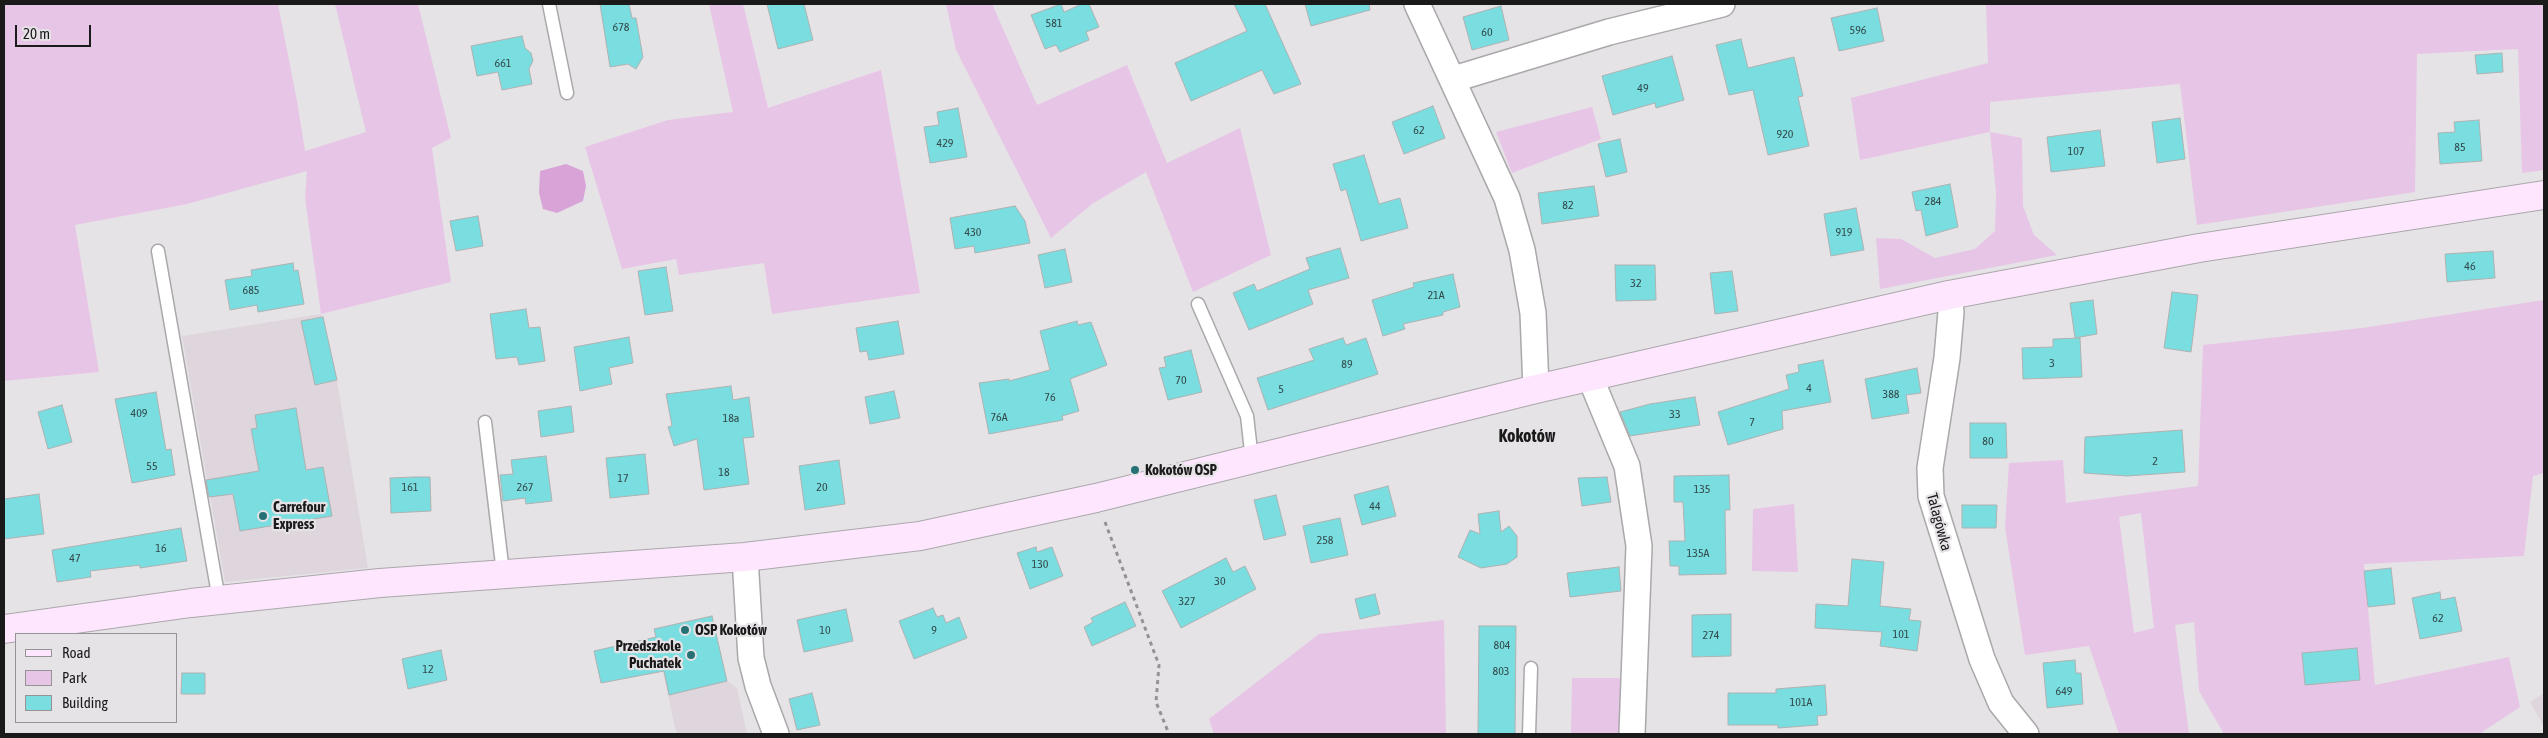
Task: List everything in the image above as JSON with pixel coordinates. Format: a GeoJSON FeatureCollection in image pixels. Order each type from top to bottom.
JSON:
{"type":"FeatureCollection","features":[{"type":"Feature","properties":{"kind":"street"},"geometry":{"type":"LineString","coordinates":[[1417,4],[1454,79],[1507,198],[1522,250],[1533,313],[1536,389]]}},
{"type":"Feature","properties":{"kind":"street"},"geometry":{"type":"LineString","coordinates":[[1454,79],[1609,32],[1722,4]]}},
{"type":"Feature","properties":{"kind":"street"},"geometry":{"type":"LineString","coordinates":[[4,629],[219,600],[432,578],[745,557],[920,536],[1096,498],[1536,389],[1949,295],[2244,241],[2544,195]]}},
{"type":"Feature","properties":{"kind":"street","name":"Talagówka"},"geometry":{"type":"LineString","coordinates":[[1949,295],[1951,322],[1930,468],[1931,496],[1982,659],[2001,702],[2026,734]]}},
{"type":"Feature","properties":{"kind":"street"},"geometry":{"type":"LineString","coordinates":[[1590,377],[1627,466],[1639,546],[1632,734]]}},
{"type":"Feature","properties":{"kind":"street"},"geometry":{"type":"LineString","coordinates":[[745,557],[751,658],[758,686],[776,734]]}},
{"type":"Feature","properties":{"kind":"lane"},"geometry":{"type":"LineString","coordinates":[[549,4],[567,93]]}},
{"type":"Feature","properties":{"kind":"lane"},"geometry":{"type":"LineString","coordinates":[[158,251],[219,600]]}},
{"type":"Feature","properties":{"kind":"lane"},"geometry":{"type":"LineString","coordinates":[[1198,304],[1247,416],[1252,460]]}},
{"type":"Feature","properties":{"kind":"lane"},"geometry":{"type":"LineString","coordinates":[[485,422],[503,574]]}},
{"type":"Feature","properties":{"kind":"lane"},"geometry":{"type":"LineString","coordinates":[[1529,734],[1531,668]]}},
{"type":"Feature","properties":{"kind":"path"},"geometry":{"type":"LineString","coordinates":[[1096,498],[1158,665],[1156,702],[1169,734]]}},
{"type":"Feature","properties":{"kind":"shaded area"},"geometry":{"type":"Polygon","coordinates":[[[566,164],[583,171],[586,186],[583,201],[557,213],[543,209],[539,193],[540,171],[566,164]]]}},
{"type":"Feature","properties":{"kind":"shaded area"},"geometry":{"type":"Polygon","coordinates":[[[321,314],[337,380],[368,568],[225,582],[182,336],[321,314]]]}},
{"type":"Feature","properties":{"kind":"shaded area","name":"Przedszkole Puchatek"},"geometry":{"type":"Polygon","coordinates":[[[712,616],[727,681],[737,688],[747,734],[678,734],[675,728],[654,629],[712,616]]]}},
{"type":"Feature","properties":{"kind":"shaded area"},"geometry":{"type":"Polygon","coordinates":[[[2544,693],[2544,727],[2530,702],[2544,693]]]}},
{"type":"Feature","properties":{"kind":"green space"},"geometry":{"type":"Polygon","coordinates":[[[4,4],[278,4],[305,151],[366,132],[335,4],[418,4],[451,138],[432,148],[451,282],[321,314],[305,198],[307,171],[187,204],[75,225],[99,372],[4,381],[4,4]]]}},
{"type":"Feature","properties":{"kind":"green space"},"geometry":{"type":"Polygon","coordinates":[[[709,4],[743,4],[768,108],[881,70],[920,293],[772,314],[764,263],[679,275],[676,259],[622,269],[585,147],[668,120],[733,112],[709,4]]]}},
{"type":"Feature","properties":{"kind":"green space"},"geometry":{"type":"Polygon","coordinates":[[[946,4],[992,4],[1037,105],[1127,65],[1167,163],[1240,128],[1271,255],[1193,292],[1146,172],[1092,204],[1051,238],[956,50],[946,4]]]}},
{"type":"Feature","properties":{"kind":"green space"},"geometry":{"type":"Polygon","coordinates":[[[1986,4],[2544,4],[2544,170],[2522,173],[2518,49],[2417,54],[2415,192],[2197,225],[2180,84],[1990,102],[1990,132],[1860,160],[1851,98],[1988,63],[1986,4]]]}},
{"type":"Feature","properties":{"kind":"green space"},"geometry":{"type":"Polygon","coordinates":[[[1592,107],[1601,139],[1512,173],[1496,132],[1592,107]]]}},
{"type":"Feature","properties":{"kind":"green space"},"geometry":{"type":"Polygon","coordinates":[[[1990,132],[2022,138],[2023,206],[2034,235],[2057,255],[1880,289],[1876,238],[1901,239],[1935,258],[1975,249],[1995,231],[1996,192],[1990,132]]]}},
{"type":"Feature","properties":{"kind":"green space"},"geometry":{"type":"Polygon","coordinates":[[[2544,300],[2544,473],[2533,476],[2524,556],[2364,564],[2375,685],[2509,657],[2520,707],[2479,734],[2224,734],[2199,691],[2194,622],[2175,625],[2189,734],[2119,734],[2089,646],[2025,655],[2005,527],[2009,463],[2063,460],[2066,503],[2198,486],[2203,345],[2362,328],[2544,300]],[[2141,513],[2119,517],[2134,633],[2154,628],[2141,513]]]}},
{"type":"Feature","properties":{"kind":"green space"},"geometry":{"type":"Polygon","coordinates":[[[1794,504],[1798,572],[1752,571],[1753,509],[1794,504]]]}},
{"type":"Feature","properties":{"kind":"green space"},"geometry":{"type":"Polygon","coordinates":[[[1444,620],[1446,734],[1214,734],[1209,719],[1319,634],[1444,620]]]}},
{"type":"Feature","properties":{"kind":"green space"},"geometry":{"type":"Polygon","coordinates":[[[1572,678],[1624,678],[1621,734],[1571,734],[1572,678]]]}},
{"type":"Feature","properties":{"kind":"building"},"geometry":{"type":"Polygon","coordinates":[[[600,4],[629,4],[632,18],[636,18],[643,57],[636,69],[628,64],[610,67],[600,4]]]}},
{"type":"Feature","properties":{"kind":"building"},"geometry":{"type":"Polygon","coordinates":[[[767,4],[804,4],[813,40],[778,49],[767,4]]]}},
{"type":"Feature","properties":{"kind":"building"},"geometry":{"type":"Polygon","coordinates":[[[1061,4],[1064,12],[1082,4],[1089,4],[1099,27],[1086,32],[1089,40],[1060,52],[1056,45],[1045,49],[1031,15],[1061,4]]]}},
{"type":"Feature","properties":{"kind":"building"},"geometry":{"type":"Polygon","coordinates":[[[1234,4],[1265,4],[1301,84],[1274,94],[1262,70],[1191,101],[1175,63],[1247,31],[1234,4]]]}},
{"type":"Feature","properties":{"kind":"building"},"geometry":{"type":"Polygon","coordinates":[[[1305,4],[1369,4],[1370,10],[1311,26],[1305,4]]]}},
{"type":"Feature","properties":{"kind":"building"},"geometry":{"type":"Polygon","coordinates":[[[1501,6],[1509,40],[1472,50],[1463,17],[1501,6]]]}},
{"type":"Feature","properties":{"kind":"building"},"geometry":{"type":"Polygon","coordinates":[[[1877,8],[1884,41],[1839,51],[1831,18],[1877,8]]]}},
{"type":"Feature","properties":{"kind":"building"},"geometry":{"type":"Polygon","coordinates":[[[522,36],[525,48],[531,53],[533,61],[529,69],[532,84],[502,90],[498,72],[477,76],[471,46],[522,36]]]}},
{"type":"Feature","properties":{"kind":"building"},"geometry":{"type":"Polygon","coordinates":[[[1741,39],[1748,68],[1794,57],[1803,96],[1798,97],[1809,146],[1768,155],[1753,90],[1729,95],[1716,45],[1741,39]]]}},
{"type":"Feature","properties":{"kind":"building"},"geometry":{"type":"Polygon","coordinates":[[[2502,53],[2503,72],[2477,74],[2475,55],[2502,53]]]}},
{"type":"Feature","properties":{"kind":"building"},"geometry":{"type":"Polygon","coordinates":[[[1672,56],[1684,100],[1656,108],[1655,103],[1613,115],[1602,76],[1672,56]]]}},
{"type":"Feature","properties":{"kind":"building"},"geometry":{"type":"Polygon","coordinates":[[[1433,106],[1445,138],[1404,154],[1392,122],[1433,106]]]}},
{"type":"Feature","properties":{"kind":"building"},"geometry":{"type":"Polygon","coordinates":[[[958,108],[967,157],[930,163],[924,127],[939,125],[937,112],[958,108]]]}},
{"type":"Feature","properties":{"kind":"building"},"geometry":{"type":"Polygon","coordinates":[[[2180,118],[2185,159],[2157,163],[2152,122],[2180,118]]]}},
{"type":"Feature","properties":{"kind":"building"},"geometry":{"type":"Polygon","coordinates":[[[2479,120],[2482,161],[2440,164],[2438,133],[2455,132],[2454,122],[2479,120]]]}},
{"type":"Feature","properties":{"kind":"building"},"geometry":{"type":"Polygon","coordinates":[[[2100,130],[2105,166],[2051,172],[2047,137],[2100,130]]]}},
{"type":"Feature","properties":{"kind":"building"},"geometry":{"type":"Polygon","coordinates":[[[1620,139],[1627,172],[1606,177],[1598,144],[1620,139]]]}},
{"type":"Feature","properties":{"kind":"building"},"geometry":{"type":"Polygon","coordinates":[[[1364,155],[1379,204],[1400,198],[1408,228],[1361,241],[1346,189],[1341,191],[1333,164],[1364,155]]]}},
{"type":"Feature","properties":{"kind":"building"},"geometry":{"type":"Polygon","coordinates":[[[1950,184],[1958,227],[1926,236],[1921,210],[1916,211],[1912,192],[1950,184]]]}},
{"type":"Feature","properties":{"kind":"building"},"geometry":{"type":"Polygon","coordinates":[[[1594,186],[1599,216],[1542,224],[1538,193],[1594,186]]]}},
{"type":"Feature","properties":{"kind":"building"},"geometry":{"type":"Polygon","coordinates":[[[1015,206],[1025,221],[1030,243],[975,253],[974,246],[955,249],[950,218],[1015,206]]]}},
{"type":"Feature","properties":{"kind":"building"},"geometry":{"type":"Polygon","coordinates":[[[1856,208],[1864,250],[1831,256],[1824,214],[1856,208]]]}},
{"type":"Feature","properties":{"kind":"building"},"geometry":{"type":"Polygon","coordinates":[[[478,216],[483,246],[456,251],[450,221],[478,216]]]}},
{"type":"Feature","properties":{"kind":"building"},"geometry":{"type":"Polygon","coordinates":[[[1340,248],[1349,278],[1308,290],[1313,304],[1249,330],[1233,293],[1254,284],[1257,291],[1310,269],[1306,258],[1340,248]]]}},
{"type":"Feature","properties":{"kind":"building"},"geometry":{"type":"Polygon","coordinates":[[[1065,249],[1072,282],[1045,288],[1038,255],[1065,249]]]}},
{"type":"Feature","properties":{"kind":"building"},"geometry":{"type":"Polygon","coordinates":[[[2493,251],[2495,278],[2447,282],[2445,254],[2493,251]]]}},
{"type":"Feature","properties":{"kind":"building"},"geometry":{"type":"Polygon","coordinates":[[[293,263],[294,271],[298,270],[304,304],[258,312],[257,305],[230,310],[225,280],[252,276],[251,270],[293,263]]]}},
{"type":"Feature","properties":{"kind":"building"},"geometry":{"type":"Polygon","coordinates":[[[1615,265],[1655,265],[1656,300],[1616,301],[1615,265]]]}},
{"type":"Feature","properties":{"kind":"building"},"geometry":{"type":"Polygon","coordinates":[[[666,267],[673,311],[645,315],[638,271],[666,267]]]}},
{"type":"Feature","properties":{"kind":"building"},"geometry":{"type":"Polygon","coordinates":[[[1732,271],[1738,311],[1715,314],[1710,273],[1732,271]]]}},
{"type":"Feature","properties":{"kind":"building"},"geometry":{"type":"Polygon","coordinates":[[[1453,274],[1460,307],[1443,312],[1443,315],[1403,324],[1405,329],[1383,336],[1372,300],[1414,287],[1413,283],[1453,274]]]}},
{"type":"Feature","properties":{"kind":"building"},"geometry":{"type":"Polygon","coordinates":[[[2172,292],[2198,295],[2191,352],[2164,348],[2172,292]]]}},
{"type":"Feature","properties":{"kind":"building"},"geometry":{"type":"Polygon","coordinates":[[[2093,300],[2097,334],[2075,338],[2070,303],[2093,300]]]}},
{"type":"Feature","properties":{"kind":"building"},"geometry":{"type":"Polygon","coordinates":[[[526,309],[529,328],[540,327],[545,361],[519,365],[517,357],[496,359],[490,314],[526,309]]]}},
{"type":"Feature","properties":{"kind":"building"},"geometry":{"type":"Polygon","coordinates":[[[323,317],[337,380],[315,385],[301,321],[323,317]]]}},
{"type":"Feature","properties":{"kind":"building"},"geometry":{"type":"Polygon","coordinates":[[[898,321],[904,354],[869,360],[867,351],[860,352],[856,328],[898,321]]]}},
{"type":"Feature","properties":{"kind":"building"},"geometry":{"type":"Polygon","coordinates":[[[1077,321],[1078,325],[1091,322],[1107,365],[1070,379],[1079,411],[1062,416],[1063,420],[989,434],[979,383],[1009,379],[1009,381],[1050,370],[1040,331],[1077,321]]]}},
{"type":"Feature","properties":{"kind":"building"},"geometry":{"type":"Polygon","coordinates":[[[629,337],[633,363],[609,368],[612,384],[580,391],[574,347],[629,337]]]}},
{"type":"Feature","properties":{"kind":"building"},"geometry":{"type":"Polygon","coordinates":[[[1343,338],[1346,345],[1366,338],[1378,374],[1268,410],[1257,378],[1314,360],[1309,349],[1343,338]]]}},
{"type":"Feature","properties":{"kind":"building"},"geometry":{"type":"Polygon","coordinates":[[[2080,338],[2082,377],[2023,379],[2022,348],[2053,347],[2053,339],[2080,338]]]}},
{"type":"Feature","properties":{"kind":"building"},"geometry":{"type":"Polygon","coordinates":[[[1191,350],[1202,392],[1168,400],[1159,368],[1166,367],[1164,357],[1191,350]]]}},
{"type":"Feature","properties":{"kind":"building"},"geometry":{"type":"Polygon","coordinates":[[[1823,360],[1831,402],[1782,411],[1783,429],[1728,445],[1718,412],[1789,389],[1786,375],[1799,372],[1798,365],[1823,360]]]}},
{"type":"Feature","properties":{"kind":"building"},"geometry":{"type":"Polygon","coordinates":[[[1917,368],[1921,393],[1906,395],[1909,413],[1872,419],[1865,379],[1917,368]]]}},
{"type":"Feature","properties":{"kind":"building"},"geometry":{"type":"Polygon","coordinates":[[[731,386],[733,400],[749,397],[754,437],[743,438],[749,484],[704,490],[697,439],[674,446],[668,427],[672,426],[666,394],[731,386]]]}},
{"type":"Feature","properties":{"kind":"building"},"geometry":{"type":"Polygon","coordinates":[[[894,391],[900,418],[870,424],[865,397],[894,391]]]}},
{"type":"Feature","properties":{"kind":"building"},"geometry":{"type":"Polygon","coordinates":[[[156,392],[166,450],[171,449],[175,475],[132,483],[115,399],[156,392]]]}},
{"type":"Feature","properties":{"kind":"building"},"geometry":{"type":"Polygon","coordinates":[[[1695,397],[1700,425],[1630,436],[1620,412],[1650,404],[1695,397]]]}},
{"type":"Feature","properties":{"kind":"building"},"geometry":{"type":"Polygon","coordinates":[[[62,405],[72,442],[48,449],[38,412],[62,405]]]}},
{"type":"Feature","properties":{"kind":"building"},"geometry":{"type":"Polygon","coordinates":[[[571,406],[574,432],[541,437],[538,411],[571,406]]]}},
{"type":"Feature","properties":{"kind":"building"},"geometry":{"type":"Polygon","coordinates":[[[296,408],[306,470],[323,467],[332,516],[240,531],[233,494],[209,497],[206,480],[259,471],[251,429],[257,428],[255,415],[296,408]]]}},
{"type":"Feature","properties":{"kind":"building"},"geometry":{"type":"Polygon","coordinates":[[[1970,423],[2006,423],[2007,458],[1970,458],[1970,423]]]}},
{"type":"Feature","properties":{"kind":"building"},"geometry":{"type":"Polygon","coordinates":[[[2182,430],[2185,472],[2127,476],[2084,473],[2085,437],[2182,430]]]}},
{"type":"Feature","properties":{"kind":"building"},"geometry":{"type":"Polygon","coordinates":[[[645,454],[649,494],[610,498],[606,458],[645,454]]]}},
{"type":"Feature","properties":{"kind":"building"},"geometry":{"type":"Polygon","coordinates":[[[546,456],[552,501],[526,504],[525,498],[503,501],[500,475],[513,474],[511,460],[546,456]]]}},
{"type":"Feature","properties":{"kind":"building"},"geometry":{"type":"Polygon","coordinates":[[[839,460],[845,504],[805,510],[799,466],[839,460]]]}},
{"type":"Feature","properties":{"kind":"building"},"geometry":{"type":"Polygon","coordinates":[[[1729,475],[1730,510],[1725,510],[1726,574],[1679,575],[1679,566],[1670,566],[1669,541],[1685,541],[1683,502],[1674,502],[1674,476],[1729,475]]]}},
{"type":"Feature","properties":{"kind":"building"},"geometry":{"type":"Polygon","coordinates":[[[430,477],[431,511],[391,513],[390,478],[430,477]]]}},
{"type":"Feature","properties":{"kind":"building"},"geometry":{"type":"Polygon","coordinates":[[[1607,477],[1611,502],[1582,506],[1578,478],[1607,477]]]}},
{"type":"Feature","properties":{"kind":"building"},"geometry":{"type":"Polygon","coordinates":[[[1388,486],[1396,516],[1362,525],[1354,495],[1388,486]]]}},
{"type":"Feature","properties":{"kind":"building"},"geometry":{"type":"Polygon","coordinates":[[[39,494],[44,534],[4,539],[4,499],[39,494]]]}},
{"type":"Feature","properties":{"kind":"building"},"geometry":{"type":"Polygon","coordinates":[[[1276,495],[1286,535],[1264,540],[1254,500],[1276,495]]]}},
{"type":"Feature","properties":{"kind":"building"},"geometry":{"type":"Polygon","coordinates":[[[1962,505],[1997,505],[1996,528],[1962,528],[1962,505]]]}},
{"type":"Feature","properties":{"kind":"building"},"geometry":{"type":"Polygon","coordinates":[[[1499,511],[1501,532],[1509,526],[1517,536],[1517,557],[1507,564],[1481,568],[1458,557],[1470,530],[1480,534],[1478,514],[1499,511]]]}},
{"type":"Feature","properties":{"kind":"building"},"geometry":{"type":"Polygon","coordinates":[[[1340,518],[1348,555],[1311,563],[1303,526],[1340,518]]]}},
{"type":"Feature","properties":{"kind":"building"},"geometry":{"type":"Polygon","coordinates":[[[181,528],[187,561],[140,568],[140,565],[90,571],[91,577],[57,582],[52,550],[181,528]]]}},
{"type":"Feature","properties":{"kind":"building"},"geometry":{"type":"Polygon","coordinates":[[[1036,547],[1037,552],[1052,547],[1063,576],[1030,589],[1017,553],[1036,547]]]}},
{"type":"Feature","properties":{"kind":"building"},"geometry":{"type":"Polygon","coordinates":[[[1226,558],[1233,572],[1245,566],[1256,589],[1181,628],[1162,591],[1226,558]]]}},
{"type":"Feature","properties":{"kind":"building"},"geometry":{"type":"Polygon","coordinates":[[[1852,559],[1884,562],[1880,606],[1911,609],[1909,620],[1921,621],[1917,651],[1880,646],[1882,632],[1815,628],[1816,604],[1848,606],[1852,559]]]}},
{"type":"Feature","properties":{"kind":"building"},"geometry":{"type":"Polygon","coordinates":[[[1619,567],[1621,591],[1570,597],[1567,573],[1619,567]]]}},
{"type":"Feature","properties":{"kind":"building"},"geometry":{"type":"Polygon","coordinates":[[[2391,568],[2395,604],[2368,607],[2364,571],[2391,568]]]}},
{"type":"Feature","properties":{"kind":"building"},"geometry":{"type":"Polygon","coordinates":[[[2440,592],[2441,600],[2455,597],[2462,631],[2420,639],[2412,598],[2440,592]]]}},
{"type":"Feature","properties":{"kind":"building"},"geometry":{"type":"Polygon","coordinates":[[[1375,594],[1380,614],[1360,619],[1355,599],[1375,594]]]}},
{"type":"Feature","properties":{"kind":"building"},"geometry":{"type":"Polygon","coordinates":[[[1125,602],[1136,626],[1092,646],[1084,627],[1093,622],[1091,618],[1125,602]]]}},
{"type":"Feature","properties":{"kind":"building"},"geometry":{"type":"Polygon","coordinates":[[[933,608],[937,617],[943,615],[946,623],[959,617],[967,638],[914,659],[899,621],[933,608]]]}},
{"type":"Feature","properties":{"kind":"building"},"geometry":{"type":"Polygon","coordinates":[[[846,609],[853,641],[804,652],[797,620],[846,609]]]}},
{"type":"Feature","properties":{"kind":"building"},"geometry":{"type":"Polygon","coordinates":[[[1731,614],[1731,656],[1692,657],[1692,615],[1731,614]]]}},
{"type":"Feature","properties":{"kind":"building"},"geometry":{"type":"Polygon","coordinates":[[[712,616],[727,681],[669,695],[664,671],[601,683],[594,651],[656,637],[654,629],[712,616]]]}},
{"type":"Feature","properties":{"kind":"building"},"geometry":{"type":"Polygon","coordinates":[[[1479,626],[1516,626],[1515,734],[1478,734],[1479,626]]]}},
{"type":"Feature","properties":{"kind":"building"},"geometry":{"type":"Polygon","coordinates":[[[2357,648],[2360,680],[2305,685],[2302,653],[2357,648]]]}},
{"type":"Feature","properties":{"kind":"building"},"geometry":{"type":"Polygon","coordinates":[[[441,650],[447,680],[408,689],[402,659],[441,650]]]}},
{"type":"Feature","properties":{"kind":"building"},"geometry":{"type":"Polygon","coordinates":[[[2075,660],[2076,673],[2081,673],[2083,704],[2047,708],[2043,663],[2075,660]]]}},
{"type":"Feature","properties":{"kind":"building"},"geometry":{"type":"Polygon","coordinates":[[[182,673],[205,673],[205,694],[181,694],[182,673]]]}},
{"type":"Feature","properties":{"kind":"building"},"geometry":{"type":"Polygon","coordinates":[[[1825,685],[1827,715],[1817,716],[1818,725],[1778,728],[1778,725],[1728,725],[1728,693],[1776,693],[1776,689],[1825,685]]]}},
{"type":"Feature","properties":{"kind":"building"},"geometry":{"type":"Polygon","coordinates":[[[812,693],[820,725],[797,730],[789,699],[812,693]]]}},
{"type":"Feature","properties":{"kind":"place","name":"Kokotów OSP"},"geometry":{"type":"Point","coordinates":[1135,470]}},
{"type":"Feature","properties":{"kind":"place","name":"Carrefour Express"},"geometry":{"type":"Point","coordinates":[263,516]}},
{"type":"Feature","properties":{"kind":"place","name":"OSP Kokotów"},"geometry":{"type":"Point","coordinates":[685,630]}},
{"type":"Feature","properties":{"kind":"place","name":"Przedszkole Puchatek"},"geometry":{"type":"Point","coordinates":[691,655]}},
{"type":"Feature","properties":{"kind":"district","name":"Kokotów"},"geometry":{"type":"Point","coordinates":[1527,436]}}]}
